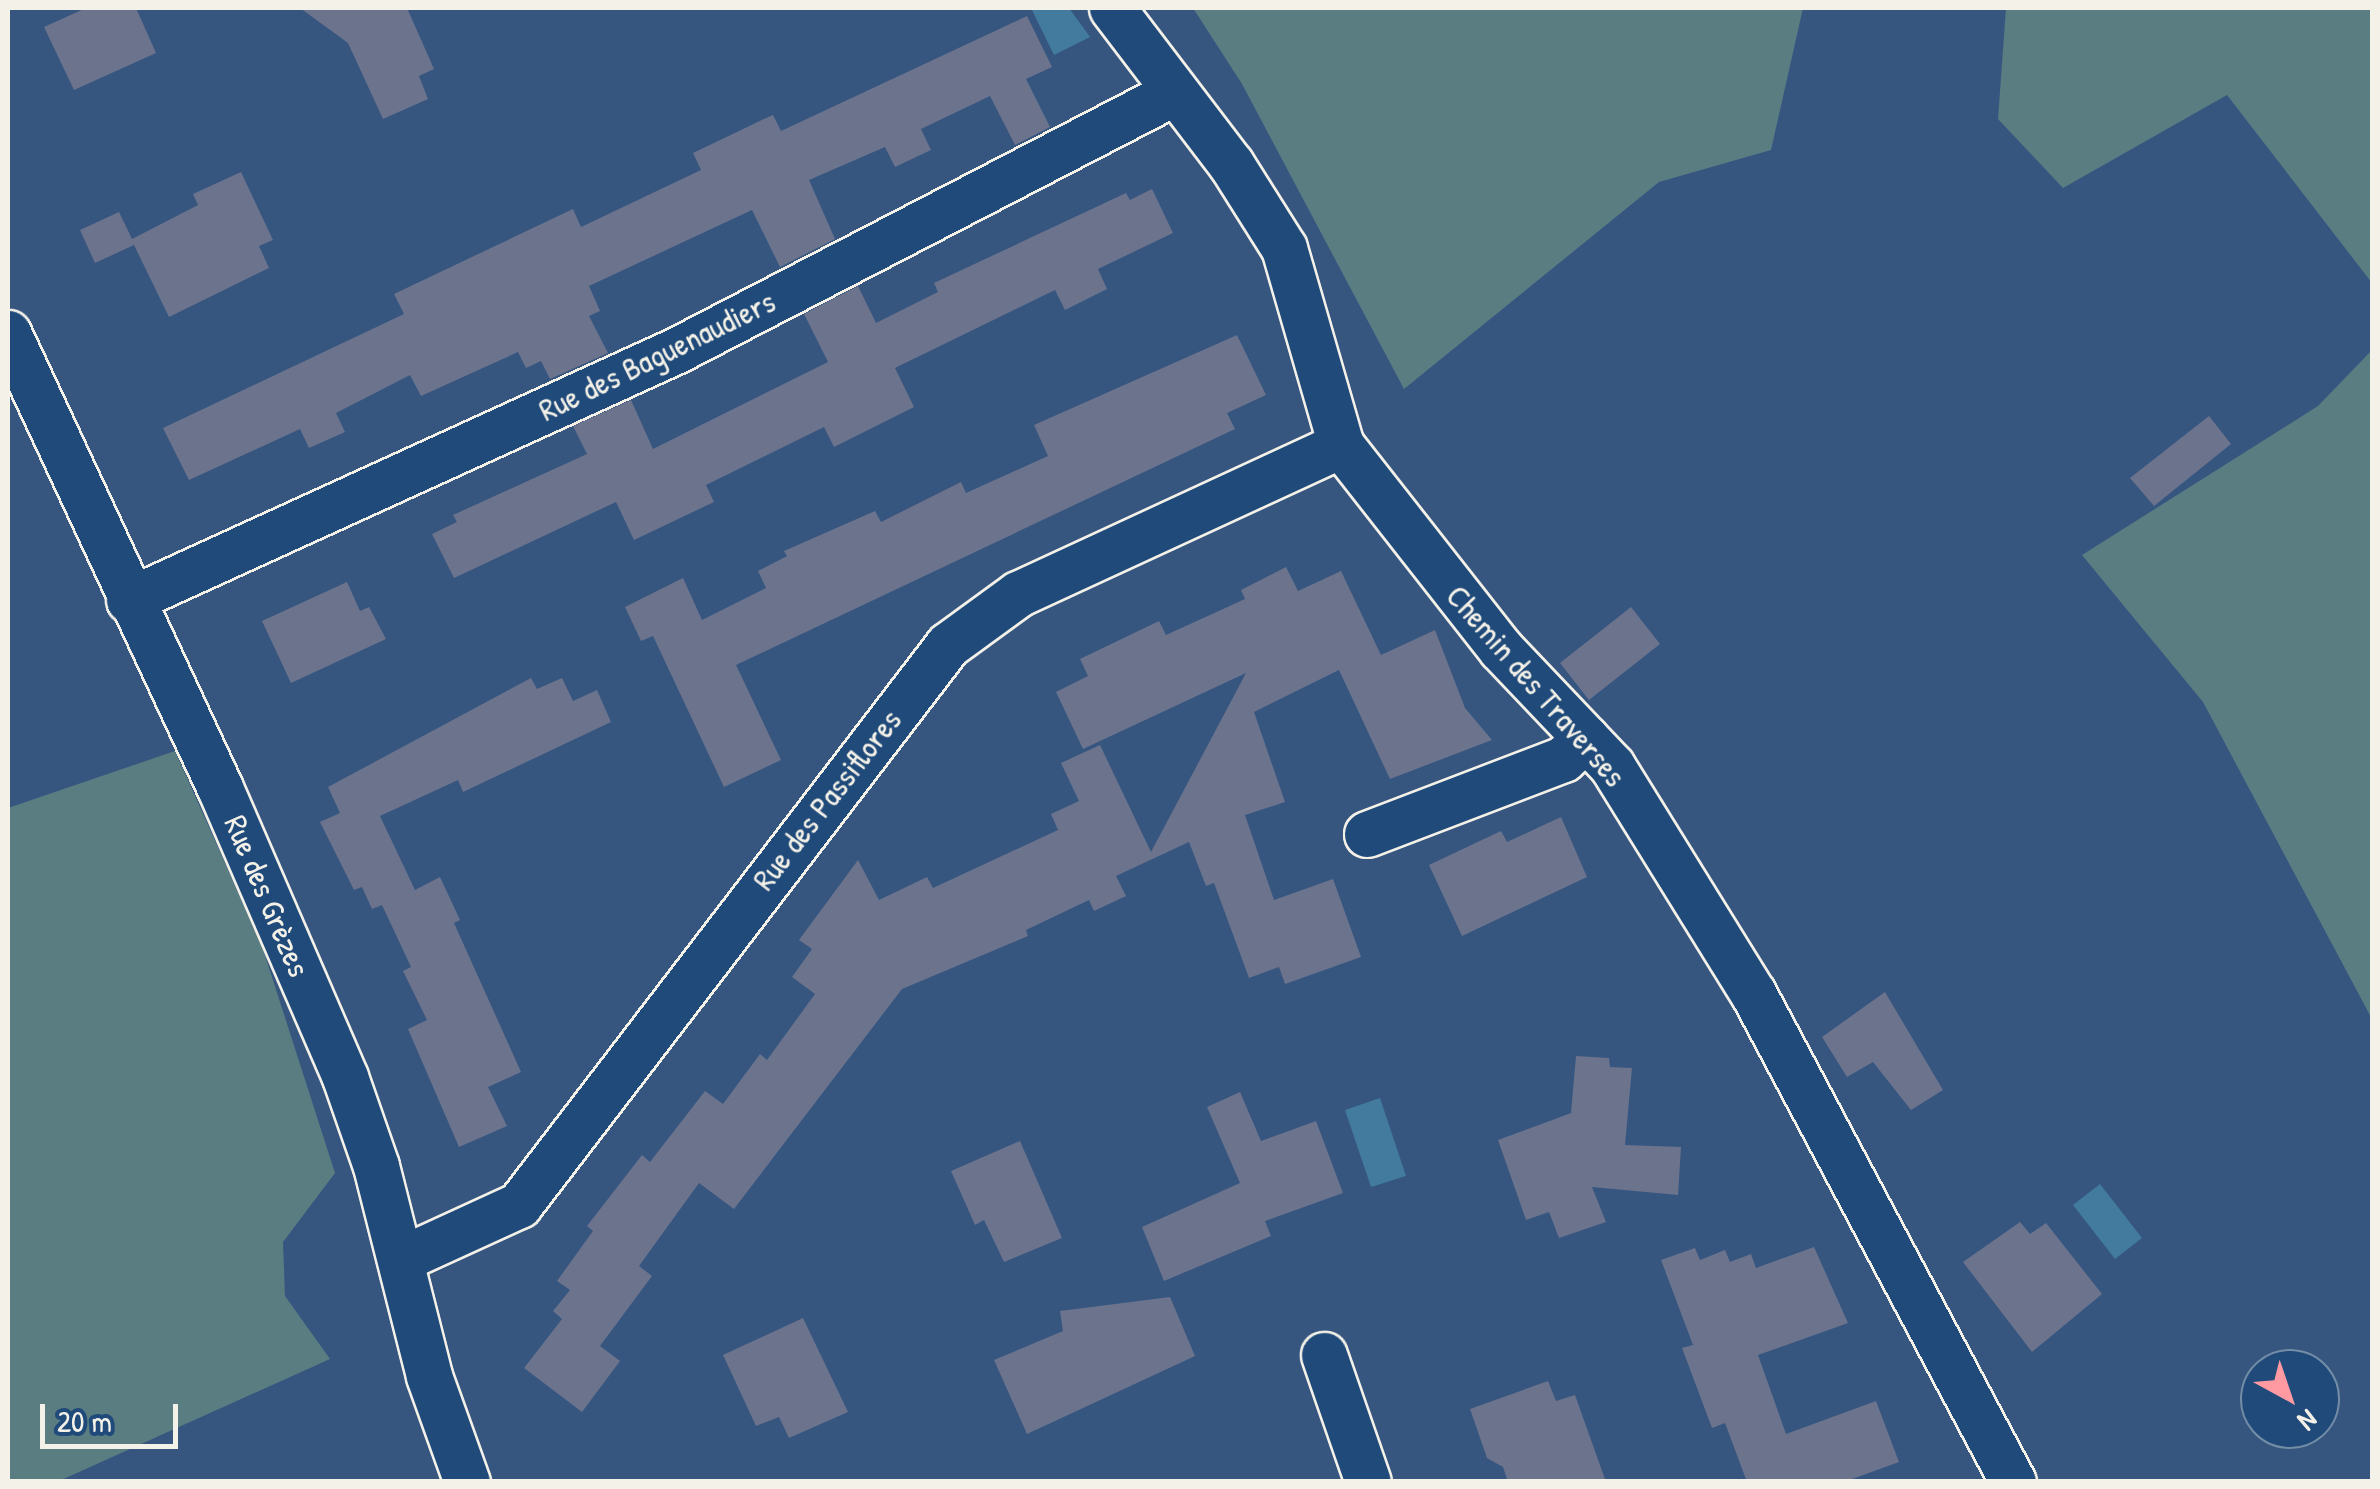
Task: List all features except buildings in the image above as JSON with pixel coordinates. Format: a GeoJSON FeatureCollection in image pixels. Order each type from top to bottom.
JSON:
{"type":"FeatureCollection","features":[{"type":"Feature","properties":{"kind":"street","name":"Chemin des Traverses"},"geometry":{"type":"LineString","coordinates":[[1112,8],[1284,248],[1341,445],[1501,649],[1586,738],[1631,794],[1754,993],[2013,1482]]}},
{"type":"Feature","properties":{"kind":"street","name":"Rue des Baguenaudiers"},"geometry":{"type":"LineString","coordinates":[[129,600],[677,350],[1175,92]]}},
{"type":"Feature","properties":{"kind":"street","name":"Rue des Grèzes"},"geometry":{"type":"LineString","coordinates":[[8,332],[345,1077],[402,1259],[430,1376],[466,1482]]}},
{"type":"Feature","properties":{"kind":"street","name":"Rue des Passiflores"},"geometry":{"type":"LineString","coordinates":[[402,1259],[519,1205],[948,645],[1018,594],[1341,445]]}},
{"type":"Feature","properties":{"kind":"street"},"geometry":{"type":"LineString","coordinates":[[1367,834],[1563,759],[1586,738]]}},
{"type":"Feature","properties":{"kind":"street"},"geometry":{"type":"LineString","coordinates":[[1324,1355],[1368,1482]]}},
{"type":"Feature","properties":{"kind":"green space"},"geometry":{"type":"Polygon","coordinates":[[[1193,8],[1803,8],[1771,150],[1659,182],[1404,389],[1242,84],[1193,8]]]}},
{"type":"Feature","properties":{"kind":"green space"},"geometry":{"type":"Polygon","coordinates":[[[2006,8],[2372,8],[2372,283],[2227,95],[2063,188],[1998,119],[2006,8]]]}},
{"type":"Feature","properties":{"kind":"green space"},"geometry":{"type":"Polygon","coordinates":[[[2372,350],[2372,1019],[2203,702],[2082,555],[2318,406],[2372,350]]]}},
{"type":"Feature","properties":{"kind":"green space"},"geometry":{"type":"Polygon","coordinates":[[[175,751],[262,946],[335,1173],[283,1242],[285,1296],[330,1359],[59,1481],[8,1481],[8,808],[175,751]]]}},
{"type":"Feature","properties":{"kind":"water"},"geometry":{"type":"Polygon","coordinates":[[[1031,8],[1069,8],[1090,37],[1054,55],[1031,8]]]}},
{"type":"Feature","properties":{"kind":"water"},"geometry":{"type":"Polygon","coordinates":[[[1380,1098],[1406,1176],[1371,1187],[1345,1110],[1380,1098]]]}},
{"type":"Feature","properties":{"kind":"water"},"geometry":{"type":"Polygon","coordinates":[[[2100,1184],[2142,1238],[2115,1259],[2073,1205],[2100,1184]]]}}]}
